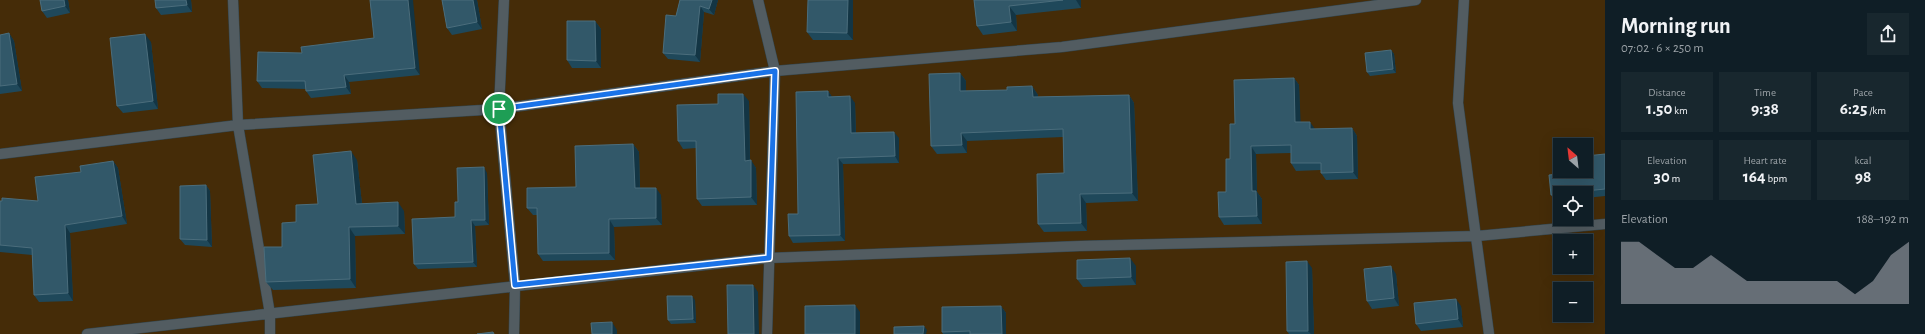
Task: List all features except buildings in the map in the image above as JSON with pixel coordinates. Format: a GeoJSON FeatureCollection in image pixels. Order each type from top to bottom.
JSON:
{"type":"FeatureCollection","features":[{"type":"Feature","properties":{"kind":"street"},"geometry":{"type":"LineString","coordinates":[[232,0],[238,125],[270,314],[270,334]]}},
{"type":"Feature","properties":{"kind":"street"},"geometry":{"type":"LineString","coordinates":[[504,0],[499,109],[515,285],[514,334]]}},
{"type":"Feature","properties":{"kind":"street"},"geometry":{"type":"LineString","coordinates":[[758,0],[775,71],[767,334]]}},
{"type":"Feature","properties":{"kind":"street"},"geometry":{"type":"LineString","coordinates":[[0,154],[238,125],[499,109],[775,71],[1062,47],[1416,0]]}},
{"type":"Feature","properties":{"kind":"street"},"geometry":{"type":"LineString","coordinates":[[1464,0],[1458,103],[1489,334]]}},
{"type":"Feature","properties":{"kind":"street"},"geometry":{"type":"LineString","coordinates":[[87,334],[515,285],[769,258],[1080,246],[1477,236],[1605,224]]}},
{"type":"Feature","properties":{"kind":"shaded area"},"geometry":{"type":"Polygon","coordinates":[[[0,0],[1605,0],[1605,334],[0,334],[0,0]]]}},
{"type":"Feature","properties":{"kind":"route"},"geometry":{"type":"LineString","coordinates":[[775,71],[769,258],[515,285],[499,109],[775,71]]}}]}
